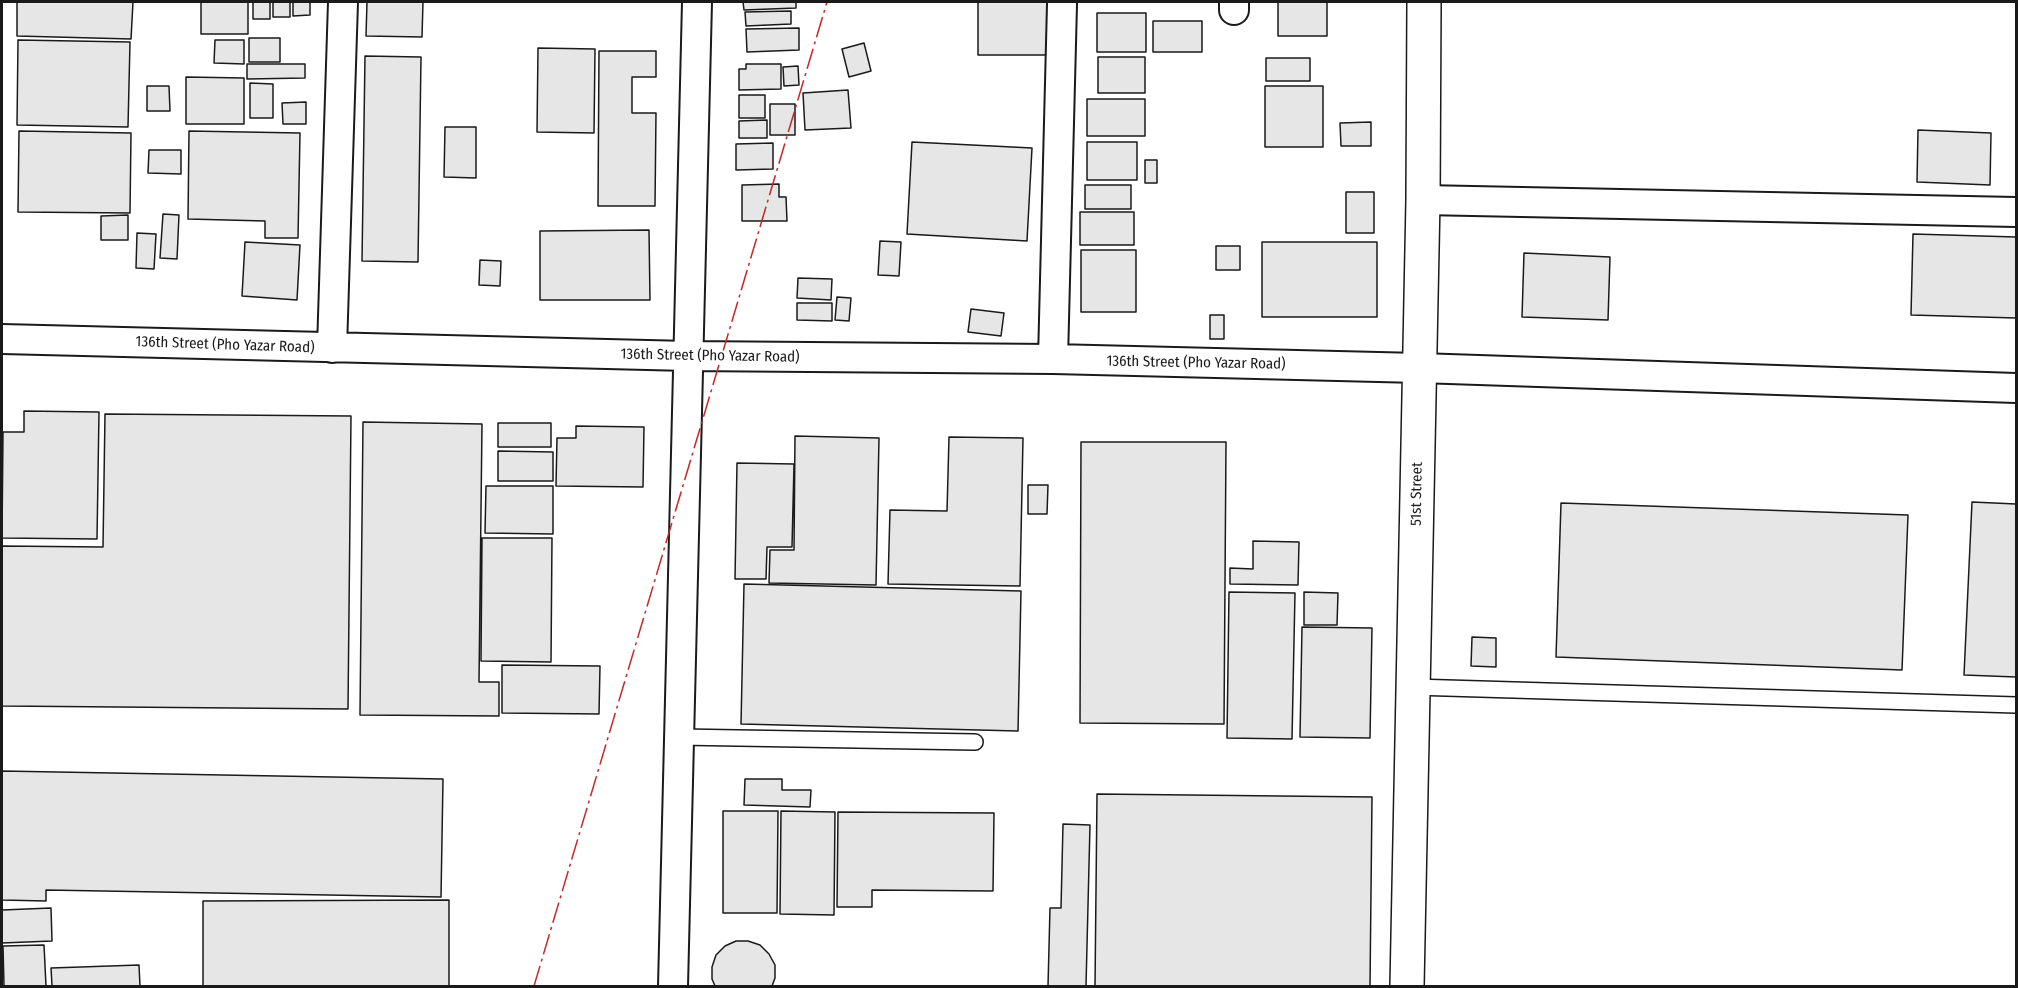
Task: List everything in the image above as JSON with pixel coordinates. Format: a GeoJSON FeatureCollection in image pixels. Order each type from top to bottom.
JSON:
{"type":"FeatureCollection","features":[{"type":"Feature","properties":{"kind":"street"},"geometry":{"type":"LineString","coordinates":[[332,348],[343,2]]}},
{"type":"Feature","properties":{"kind":"street"},"geometry":{"type":"LineString","coordinates":[[673,987],[697,2]]}},
{"type":"Feature","properties":{"kind":"street","name":"51st Street"},"geometry":{"type":"LineString","coordinates":[[1407,987],[1423,200],[1424,2]]}},
{"type":"Feature","properties":{"kind":"street"},"geometry":{"type":"LineString","coordinates":[[1053,359],[1062,4]]}},
{"type":"Feature","properties":{"kind":"street"},"geometry":{"type":"LineString","coordinates":[[1423,200],[2016,212]]}},
{"type":"Feature","properties":{"kind":"street","name":"136th Street (Pho Yazar Road)"},"geometry":{"type":"LineString","coordinates":[[2,339],[688,356],[1053,359],[1419,368],[2016,388]]}},
{"type":"Feature","properties":{"kind":"lane"},"geometry":{"type":"LineString","coordinates":[[1413,687],[2016,705]]}},
{"type":"Feature","properties":{"kind":"lane"},"geometry":{"type":"LineString","coordinates":[[679,737],[975,742]]}},
{"type":"Feature","properties":{"kind":"building"},"geometry":{"type":"Polygon","coordinates":[[[17,2],[133,2],[131,39],[17,36],[17,2]]]}},
{"type":"Feature","properties":{"kind":"building"},"geometry":{"type":"Polygon","coordinates":[[[201,2],[248,2],[248,34],[201,34],[201,2]]]}},
{"type":"Feature","properties":{"kind":"building"},"geometry":{"type":"Polygon","coordinates":[[[253,2],[270,2],[270,19],[253,19],[253,2]]]}},
{"type":"Feature","properties":{"kind":"building"},"geometry":{"type":"Polygon","coordinates":[[[273,2],[290,2],[290,17],[273,17],[273,2]]]}},
{"type":"Feature","properties":{"kind":"building"},"geometry":{"type":"Polygon","coordinates":[[[293,2],[310,2],[310,15],[293,16],[293,2]]]}},
{"type":"Feature","properties":{"kind":"building"},"geometry":{"type":"Polygon","coordinates":[[[367,2],[423,2],[422,37],[366,36],[367,2]]]}},
{"type":"Feature","properties":{"kind":"building"},"geometry":{"type":"Polygon","coordinates":[[[743,2],[796,2],[796,8],[744,10],[743,2]]]}},
{"type":"Feature","properties":{"kind":"building"},"geometry":{"type":"Polygon","coordinates":[[[978,2],[1049,2],[1049,55],[978,55],[978,2]]]}},
{"type":"Feature","properties":{"kind":"building"},"geometry":{"type":"Polygon","coordinates":[[[1278,2],[1327,2],[1327,36],[1278,36],[1278,2]]]}},
{"type":"Feature","properties":{"kind":"building"},"geometry":{"type":"Polygon","coordinates":[[[791,11],[791,24],[746,26],[745,12],[791,11]]]}},
{"type":"Feature","properties":{"kind":"building"},"geometry":{"type":"Polygon","coordinates":[[[1097,13],[1146,13],[1146,52],[1097,52],[1097,13]]]}},
{"type":"Feature","properties":{"kind":"building"},"geometry":{"type":"Polygon","coordinates":[[[1153,21],[1202,21],[1202,52],[1153,52],[1153,21]]]}},
{"type":"Feature","properties":{"kind":"building"},"geometry":{"type":"Polygon","coordinates":[[[799,28],[799,50],[747,52],[746,29],[799,28]]]}},
{"type":"Feature","properties":{"kind":"building"},"geometry":{"type":"Polygon","coordinates":[[[249,38],[280,38],[280,62],[249,62],[249,38]]]}},
{"type":"Feature","properties":{"kind":"building"},"geometry":{"type":"Polygon","coordinates":[[[18,40],[130,42],[128,127],[17,125],[18,40]]]}},
{"type":"Feature","properties":{"kind":"building"},"geometry":{"type":"Polygon","coordinates":[[[215,40],[244,40],[244,64],[214,63],[215,40]]]}},
{"type":"Feature","properties":{"kind":"building"},"geometry":{"type":"Polygon","coordinates":[[[864,43],[871,71],[849,77],[842,49],[864,43]]]}},
{"type":"Feature","properties":{"kind":"building"},"geometry":{"type":"Polygon","coordinates":[[[538,48],[595,49],[594,133],[537,132],[538,48]]]}},
{"type":"Feature","properties":{"kind":"building"},"geometry":{"type":"Polygon","coordinates":[[[599,51],[656,51],[656,77],[632,77],[632,113],[656,113],[655,206],[598,206],[599,51]]]}},
{"type":"Feature","properties":{"kind":"building"},"geometry":{"type":"Polygon","coordinates":[[[365,56],[421,57],[418,262],[362,261],[365,56]]]}},
{"type":"Feature","properties":{"kind":"building"},"geometry":{"type":"Polygon","coordinates":[[[1098,57],[1145,57],[1145,93],[1098,93],[1098,57]]]}},
{"type":"Feature","properties":{"kind":"building"},"geometry":{"type":"Polygon","coordinates":[[[1266,58],[1310,58],[1310,81],[1266,81],[1266,58]]]}},
{"type":"Feature","properties":{"kind":"building"},"geometry":{"type":"Polygon","coordinates":[[[247,64],[305,64],[305,78],[247,79],[247,64]]]}},
{"type":"Feature","properties":{"kind":"building"},"geometry":{"type":"Polygon","coordinates":[[[746,64],[781,64],[781,89],[739,90],[739,69],[746,69],[746,64]]]}},
{"type":"Feature","properties":{"kind":"building"},"geometry":{"type":"Polygon","coordinates":[[[798,66],[799,85],[784,86],[783,67],[798,66]]]}},
{"type":"Feature","properties":{"kind":"building"},"geometry":{"type":"Polygon","coordinates":[[[186,77],[244,78],[244,124],[186,124],[186,77]]]}},
{"type":"Feature","properties":{"kind":"building"},"geometry":{"type":"Polygon","coordinates":[[[250,83],[273,84],[273,118],[250,118],[250,83]]]}},
{"type":"Feature","properties":{"kind":"building"},"geometry":{"type":"Polygon","coordinates":[[[147,86],[169,86],[170,111],[147,111],[147,86]]]}},
{"type":"Feature","properties":{"kind":"building"},"geometry":{"type":"Polygon","coordinates":[[[1265,86],[1323,86],[1323,147],[1265,147],[1265,86]]]}},
{"type":"Feature","properties":{"kind":"building"},"geometry":{"type":"Polygon","coordinates":[[[848,90],[851,128],[805,130],[803,93],[848,90]]]}},
{"type":"Feature","properties":{"kind":"building"},"geometry":{"type":"Polygon","coordinates":[[[739,95],[765,95],[765,118],[739,118],[739,95]]]}},
{"type":"Feature","properties":{"kind":"building"},"geometry":{"type":"Polygon","coordinates":[[[1087,99],[1145,99],[1145,136],[1087,136],[1087,99]]]}},
{"type":"Feature","properties":{"kind":"building"},"geometry":{"type":"Polygon","coordinates":[[[306,102],[306,124],[283,124],[282,103],[306,102]]]}},
{"type":"Feature","properties":{"kind":"building"},"geometry":{"type":"Polygon","coordinates":[[[770,104],[795,104],[795,135],[770,135],[770,104]]]}},
{"type":"Feature","properties":{"kind":"building"},"geometry":{"type":"Polygon","coordinates":[[[767,120],[767,138],[739,138],[739,121],[767,120]]]}},
{"type":"Feature","properties":{"kind":"building"},"geometry":{"type":"Polygon","coordinates":[[[1371,122],[1371,146],[1341,146],[1340,123],[1371,122]]]}},
{"type":"Feature","properties":{"kind":"building"},"geometry":{"type":"Polygon","coordinates":[[[445,127],[476,127],[476,178],[444,177],[445,127]]]}},
{"type":"Feature","properties":{"kind":"building"},"geometry":{"type":"Polygon","coordinates":[[[1918,130],[1991,133],[1990,185],[1917,182],[1918,130]]]}},
{"type":"Feature","properties":{"kind":"building"},"geometry":{"type":"Polygon","coordinates":[[[19,131],[131,133],[130,213],[18,212],[19,131]]]}},
{"type":"Feature","properties":{"kind":"building"},"geometry":{"type":"Polygon","coordinates":[[[189,131],[300,133],[298,238],[265,238],[265,221],[188,219],[189,131]]]}},
{"type":"Feature","properties":{"kind":"building"},"geometry":{"type":"Polygon","coordinates":[[[912,142],[1032,148],[1027,241],[907,234],[912,142]]]}},
{"type":"Feature","properties":{"kind":"building"},"geometry":{"type":"Polygon","coordinates":[[[1087,142],[1137,142],[1137,180],[1087,180],[1087,142]]]}},
{"type":"Feature","properties":{"kind":"building"},"geometry":{"type":"Polygon","coordinates":[[[773,143],[773,169],[736,170],[736,144],[773,143]]]}},
{"type":"Feature","properties":{"kind":"building"},"geometry":{"type":"Polygon","coordinates":[[[149,150],[181,150],[181,174],[148,173],[149,150]]]}},
{"type":"Feature","properties":{"kind":"building"},"geometry":{"type":"Polygon","coordinates":[[[1145,160],[1157,160],[1157,183],[1145,183],[1145,160]]]}},
{"type":"Feature","properties":{"kind":"building"},"geometry":{"type":"Polygon","coordinates":[[[779,184],[779,197],[786,197],[787,221],[742,221],[742,185],[779,184]]]}},
{"type":"Feature","properties":{"kind":"building"},"geometry":{"type":"Polygon","coordinates":[[[1085,185],[1131,185],[1131,209],[1085,209],[1085,185]]]}},
{"type":"Feature","properties":{"kind":"building"},"geometry":{"type":"Polygon","coordinates":[[[1346,192],[1374,192],[1374,233],[1346,233],[1346,192]]]}},
{"type":"Feature","properties":{"kind":"building"},"geometry":{"type":"Polygon","coordinates":[[[1080,212],[1134,212],[1134,245],[1080,245],[1080,212]]]}},
{"type":"Feature","properties":{"kind":"building"},"geometry":{"type":"Polygon","coordinates":[[[163,214],[179,215],[177,259],[160,258],[163,214]]]}},
{"type":"Feature","properties":{"kind":"building"},"geometry":{"type":"Polygon","coordinates":[[[128,215],[128,240],[101,240],[101,216],[128,215]]]}},
{"type":"Feature","properties":{"kind":"building"},"geometry":{"type":"Polygon","coordinates":[[[649,230],[650,300],[540,300],[540,231],[649,230]]]}},
{"type":"Feature","properties":{"kind":"building"},"geometry":{"type":"Polygon","coordinates":[[[137,233],[156,234],[154,269],[136,268],[137,233]]]}},
{"type":"Feature","properties":{"kind":"building"},"geometry":{"type":"Polygon","coordinates":[[[1913,234],[2016,237],[2016,318],[1911,315],[1913,234]]]}},
{"type":"Feature","properties":{"kind":"building"},"geometry":{"type":"Polygon","coordinates":[[[880,241],[901,242],[899,276],[878,275],[880,241]]]}},
{"type":"Feature","properties":{"kind":"building"},"geometry":{"type":"Polygon","coordinates":[[[245,242],[300,245],[297,300],[242,296],[245,242]]]}},
{"type":"Feature","properties":{"kind":"building"},"geometry":{"type":"Polygon","coordinates":[[[1262,242],[1377,242],[1377,317],[1262,317],[1262,242]]]}},
{"type":"Feature","properties":{"kind":"building"},"geometry":{"type":"Polygon","coordinates":[[[1216,246],[1240,246],[1240,270],[1216,270],[1216,246]]]}},
{"type":"Feature","properties":{"kind":"building"},"geometry":{"type":"Polygon","coordinates":[[[1081,250],[1136,250],[1136,312],[1081,312],[1081,250]]]}},
{"type":"Feature","properties":{"kind":"building"},"geometry":{"type":"Polygon","coordinates":[[[1524,253],[1610,257],[1608,320],[1522,317],[1524,253]]]}},
{"type":"Feature","properties":{"kind":"building"},"geometry":{"type":"Polygon","coordinates":[[[480,260],[501,261],[500,286],[479,285],[480,260]]]}},
{"type":"Feature","properties":{"kind":"building"},"geometry":{"type":"Polygon","coordinates":[[[798,278],[832,279],[831,300],[797,298],[798,278]]]}},
{"type":"Feature","properties":{"kind":"building"},"geometry":{"type":"Polygon","coordinates":[[[837,297],[851,298],[849,321],[835,320],[837,297]]]}},
{"type":"Feature","properties":{"kind":"building"},"geometry":{"type":"Polygon","coordinates":[[[797,303],[832,303],[832,321],[797,320],[797,303]]]}},
{"type":"Feature","properties":{"kind":"building"},"geometry":{"type":"Polygon","coordinates":[[[971,309],[1004,313],[1001,336],[968,332],[971,309]]]}},
{"type":"Feature","properties":{"kind":"building"},"geometry":{"type":"Polygon","coordinates":[[[1210,315],[1224,315],[1224,339],[1210,339],[1210,315]]]}},
{"type":"Feature","properties":{"kind":"building"},"geometry":{"type":"Polygon","coordinates":[[[24,411],[99,412],[97,539],[2,538],[3,432],[24,432],[24,411]]]}},
{"type":"Feature","properties":{"kind":"building"},"geometry":{"type":"Polygon","coordinates":[[[105,414],[351,416],[348,709],[2,706],[2,546],[103,547],[105,414]]]}},
{"type":"Feature","properties":{"kind":"building"},"geometry":{"type":"Polygon","coordinates":[[[363,422],[482,424],[479,682],[499,682],[499,716],[360,715],[363,422]]]}},
{"type":"Feature","properties":{"kind":"building"},"geometry":{"type":"Polygon","coordinates":[[[498,423],[551,423],[551,447],[498,447],[498,423]]]}},
{"type":"Feature","properties":{"kind":"building"},"geometry":{"type":"Polygon","coordinates":[[[576,426],[644,427],[643,487],[556,486],[557,438],[576,438],[576,426]]]}},
{"type":"Feature","properties":{"kind":"building"},"geometry":{"type":"Polygon","coordinates":[[[795,436],[879,438],[876,585],[769,583],[770,550],[794,550],[795,436]]]}},
{"type":"Feature","properties":{"kind":"building"},"geometry":{"type":"Polygon","coordinates":[[[949,437],[1023,438],[1020,586],[888,584],[890,510],[947,511],[949,437]]]}},
{"type":"Feature","properties":{"kind":"building"},"geometry":{"type":"Polygon","coordinates":[[[1081,442],[1226,442],[1224,724],[1080,723],[1081,442]]]}},
{"type":"Feature","properties":{"kind":"building"},"geometry":{"type":"Polygon","coordinates":[[[498,451],[553,452],[553,481],[498,481],[498,451]]]}},
{"type":"Feature","properties":{"kind":"building"},"geometry":{"type":"Polygon","coordinates":[[[737,463],[794,464],[792,547],[767,547],[766,579],[735,579],[737,463]]]}},
{"type":"Feature","properties":{"kind":"building"},"geometry":{"type":"Polygon","coordinates":[[[1028,485],[1048,485],[1047,514],[1028,514],[1028,485]]]}},
{"type":"Feature","properties":{"kind":"building"},"geometry":{"type":"Polygon","coordinates":[[[486,486],[553,486],[553,534],[485,533],[486,486]]]}},
{"type":"Feature","properties":{"kind":"building"},"geometry":{"type":"Polygon","coordinates":[[[1972,502],[2016,504],[2016,677],[1964,675],[1972,502]]]}},
{"type":"Feature","properties":{"kind":"building"},"geometry":{"type":"Polygon","coordinates":[[[1561,503],[1908,515],[1902,670],[1556,657],[1561,503]]]}},
{"type":"Feature","properties":{"kind":"building"},"geometry":{"type":"Polygon","coordinates":[[[482,538],[552,538],[551,662],[481,661],[482,538]]]}},
{"type":"Feature","properties":{"kind":"building"},"geometry":{"type":"Polygon","coordinates":[[[1253,541],[1299,542],[1298,585],[1230,584],[1230,568],[1253,569],[1253,541]]]}},
{"type":"Feature","properties":{"kind":"building"},"geometry":{"type":"Polygon","coordinates":[[[744,584],[1021,591],[1018,731],[741,724],[744,584]]]}},
{"type":"Feature","properties":{"kind":"building"},"geometry":{"type":"Polygon","coordinates":[[[1229,592],[1295,593],[1292,739],[1227,738],[1229,592]]]}},
{"type":"Feature","properties":{"kind":"building"},"geometry":{"type":"Polygon","coordinates":[[[1304,592],[1338,593],[1337,625],[1304,625],[1304,592]]]}},
{"type":"Feature","properties":{"kind":"building"},"geometry":{"type":"Polygon","coordinates":[[[1302,627],[1372,628],[1370,738],[1300,737],[1302,627]]]}},
{"type":"Feature","properties":{"kind":"building"},"geometry":{"type":"Polygon","coordinates":[[[1472,637],[1496,638],[1496,667],[1471,666],[1472,637]]]}},
{"type":"Feature","properties":{"kind":"building"},"geometry":{"type":"Polygon","coordinates":[[[502,665],[600,666],[599,714],[502,713],[502,665]]]}},
{"type":"Feature","properties":{"kind":"building"},"geometry":{"type":"Polygon","coordinates":[[[2,771],[443,779],[441,897],[46,890],[46,901],[2,900],[2,771]]]}},
{"type":"Feature","properties":{"kind":"building"},"geometry":{"type":"Polygon","coordinates":[[[745,779],[782,779],[782,790],[811,790],[810,807],[744,805],[745,779]]]}},
{"type":"Feature","properties":{"kind":"building"},"geometry":{"type":"Polygon","coordinates":[[[1097,794],[1372,797],[1370,986],[1095,986],[1097,794]]]}},
{"type":"Feature","properties":{"kind":"building"},"geometry":{"type":"Polygon","coordinates":[[[723,811],[778,811],[777,913],[723,913],[723,811]]]}},
{"type":"Feature","properties":{"kind":"building"},"geometry":{"type":"Polygon","coordinates":[[[781,811],[835,812],[834,915],[780,914],[781,811]]]}},
{"type":"Feature","properties":{"kind":"building"},"geometry":{"type":"Polygon","coordinates":[[[838,812],[994,813],[993,891],[872,890],[872,907],[837,907],[838,812]]]}},
{"type":"Feature","properties":{"kind":"building"},"geometry":{"type":"Polygon","coordinates":[[[1063,824],[1090,825],[1086,986],[1048,986],[1050,908],[1061,908],[1063,824]]]}},
{"type":"Feature","properties":{"kind":"building"},"geometry":{"type":"Polygon","coordinates":[[[449,900],[449,986],[203,986],[203,901],[449,900]]]}},
{"type":"Feature","properties":{"kind":"building"},"geometry":{"type":"Polygon","coordinates":[[[51,908],[52,941],[2,943],[2,910],[51,908]]]}},
{"type":"Feature","properties":{"kind":"building"},"geometry":{"type":"Polygon","coordinates":[[[736,941],[748,941],[760,945],[769,954],[775,965],[775,978],[772,986],[715,986],[712,979],[712,967],[716,955],[725,946],[736,941]]]}},
{"type":"Feature","properties":{"kind":"building"},"geometry":{"type":"Polygon","coordinates":[[[44,945],[46,986],[4,986],[3,946],[44,945]]]}},
{"type":"Feature","properties":{"kind":"building"},"geometry":{"type":"Polygon","coordinates":[[[139,965],[140,986],[52,986],[51,968],[139,965]]]}},
{"type":"Feature","properties":{"kind":"power"},"geometry":{"type":"LineString","coordinates":[[534,986],[827,2]]}}]}
